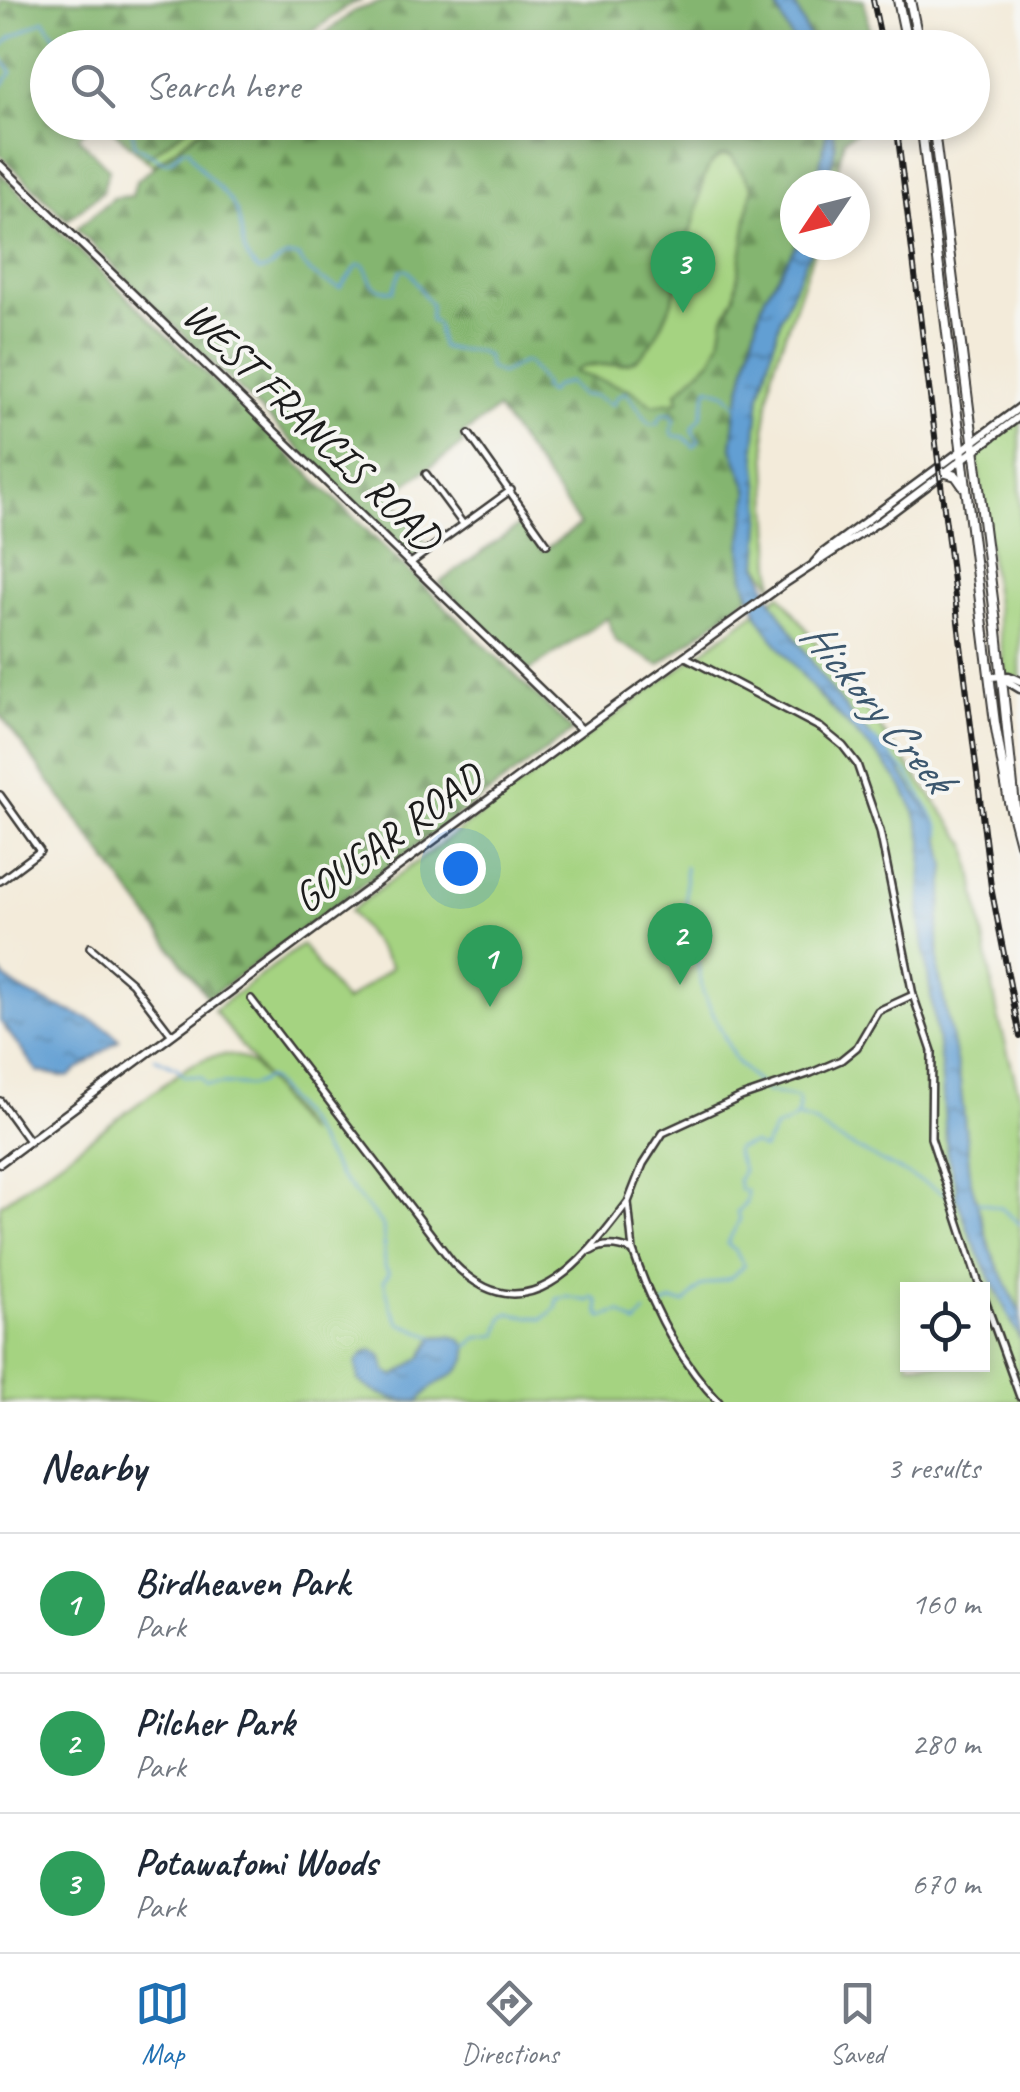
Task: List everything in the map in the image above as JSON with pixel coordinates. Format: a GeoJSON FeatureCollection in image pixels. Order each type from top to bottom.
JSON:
{"type":"FeatureCollection","features":[{"type":"Feature","properties":{"kind":"main road"},"geometry":{"type":"LineString","coordinates":[[898,0],[904,30]]}},
{"type":"Feature","properties":{"kind":"main road"},"geometry":{"type":"LineString","coordinates":[[910,0],[916,30]]}},
{"type":"Feature","properties":{"kind":"main road"},"geometry":{"type":"LineString","coordinates":[[924,140],[1002,773],[1020,844]]}},
{"type":"Feature","properties":{"kind":"main road"},"geometry":{"type":"LineString","coordinates":[[935,140],[1017,800],[1016,825]]}},
{"type":"Feature","properties":{"kind":"main road"},"geometry":{"type":"LineString","coordinates":[[943,472],[956,476],[966,493]]}},
{"type":"Feature","properties":{"kind":"street","name":"WEST FRANCIS ROAD"},"geometry":{"type":"LineString","coordinates":[[0,164],[582,730]]}},
{"type":"Feature","properties":{"kind":"street","name":"GOUGAR ROAD"},"geometry":{"type":"LineString","coordinates":[[973,446],[1020,407]]}},
{"type":"Feature","properties":{"kind":"street","name":"GOUGAR ROAD"},"geometry":{"type":"LineString","coordinates":[[814,564],[822,553],[1020,416]]}},
{"type":"Feature","properties":{"kind":"street"},"geometry":{"type":"LineString","coordinates":[[469,434],[546,544]]}},
{"type":"Feature","properties":{"kind":"street","name":"GOUGAR ROAD"},"geometry":{"type":"LineString","coordinates":[[0,1162],[582,730],[784,584],[869,528],[962,454]]}},
{"type":"Feature","properties":{"kind":"street"},"geometry":{"type":"LineString","coordinates":[[426,474],[463,524]]}},
{"type":"Feature","properties":{"kind":"street"},"geometry":{"type":"LineString","coordinates":[[412,562],[511,490]]}},
{"type":"Feature","properties":{"kind":"street"},"geometry":{"type":"LineString","coordinates":[[684,656],[821,728],[857,764],[880,831],[914,995],[932,1051],[931,1138],[979,1282]]}},
{"type":"Feature","properties":{"kind":"street"},"geometry":{"type":"LineString","coordinates":[[989,677],[1020,680]]}},
{"type":"Feature","properties":{"kind":"street"},"geometry":{"type":"LineString","coordinates":[[1002,677],[1020,689]]}},
{"type":"Feature","properties":{"kind":"street"},"geometry":{"type":"LineString","coordinates":[[0,795],[40,851],[0,880]]}},
{"type":"Feature","properties":{"kind":"street"},"geometry":{"type":"LineString","coordinates":[[90,947],[122,972],[171,1034]]}},
{"type":"Feature","properties":{"kind":"street"},"geometry":{"type":"LineString","coordinates":[[250,999],[471,1282],[487,1290],[534,1292],[549,1287],[584,1255],[628,1202],[643,1164],[664,1133],[740,1096],[840,1060],[857,1047],[878,1011],[914,995]]}},
{"type":"Feature","properties":{"kind":"street"},"geometry":{"type":"LineString","coordinates":[[0,1101],[29,1140]]}},
{"type":"Feature","properties":{"kind":"street"},"geometry":{"type":"LineString","coordinates":[[628,1202],[634,1251],[659,1318],[719,1402]]}},
{"type":"Feature","properties":{"kind":"street"},"geometry":{"type":"LineString","coordinates":[[584,1255],[598,1246],[620,1246],[634,1251]]}},
{"type":"Feature","properties":{"kind":"street"},"geometry":{"type":"LineString","coordinates":[[990,1313],[1020,1397]]}},
{"type":"Feature","properties":{"kind":"green space"},"geometry":{"type":"Polygon","coordinates":[[[0,0],[363,0],[349,5],[315,30],[30,30],[30,140],[81,140],[109,169],[102,192],[67,220],[0,155],[0,0]]]}},
{"type":"Feature","properties":{"kind":"green space"},"geometry":{"type":"Polygon","coordinates":[[[387,0],[773,0],[788,30],[330,30],[354,11],[387,0]]]}},
{"type":"Feature","properties":{"kind":"green space"},"geometry":{"type":"Polygon","coordinates":[[[793,0],[864,0],[870,30],[806,30],[793,0]]]}},
{"type":"Feature","properties":{"kind":"green space"},"geometry":{"type":"Polygon","coordinates":[[[124,140],[170,140],[145,159],[124,140]]]}},
{"type":"Feature","properties":{"kind":"green space"},"geometry":{"type":"Polygon","coordinates":[[[170,140],[186,140],[153,165],[145,159],[170,140]]]}},
{"type":"Feature","properties":{"kind":"green space"},"geometry":{"type":"Polygon","coordinates":[[[188,140],[825,140],[819,170],[780,170],[780,260],[788,260],[759,313],[736,410],[732,448],[749,491],[741,547],[749,596],[659,665],[616,641],[607,618],[529,671],[439,583],[521,524],[542,551],[580,525],[497,409],[461,436],[463,444],[390,495],[428,547],[412,559],[76,229],[113,198],[132,196],[136,181],[188,140]],[[724,155],[709,166],[705,175],[694,222],[679,258],[676,289],[651,343],[632,362],[590,366],[574,372],[631,390],[653,405],[679,401],[677,392],[712,359],[720,342],[724,317],[735,296],[752,187],[731,156],[724,155]]]}},
{"type":"Feature","properties":{"kind":"green space"},"geometry":{"type":"Polygon","coordinates":[[[447,140],[844,140],[837,170],[780,170],[780,260],[811,260],[772,372],[765,426],[773,585],[631,390],[573,372],[580,367],[611,365],[447,140]]]}},
{"type":"Feature","properties":{"kind":"green space"},"geometry":{"type":"Polygon","coordinates":[[[832,140],[844,140],[839,161],[832,160],[832,140]]]}},
{"type":"Feature","properties":{"kind":"green space"},"geometry":{"type":"Polygon","coordinates":[[[0,173],[573,731],[208,998],[0,714],[0,173]]]}},
{"type":"Feature","properties":{"kind":"green space"},"geometry":{"type":"Polygon","coordinates":[[[1020,417],[1020,681],[1005,675],[976,451],[1020,417]]]}},
{"type":"Feature","properties":{"kind":"green space"},"geometry":{"type":"Polygon","coordinates":[[[780,594],[967,844],[998,1016],[1020,1097],[1020,1402],[0,1402],[0,1205],[185,1069],[209,1057],[229,1055],[258,1070],[308,1134],[214,1010],[302,945],[345,1002],[392,967],[350,911],[780,594]]]}},
{"type":"Feature","properties":{"kind":"water"},"geometry":{"type":"Polygon","coordinates":[[[773,0],[793,0],[806,30],[788,30],[773,0]]]}},
{"type":"Feature","properties":{"kind":"water"},"geometry":{"type":"Polygon","coordinates":[[[825,140],[834,140],[831,170],[819,170],[825,140]]]}},
{"type":"Feature","properties":{"kind":"water"},"geometry":{"type":"Polygon","coordinates":[[[787,260],[806,260],[781,317],[760,395],[755,447],[762,509],[758,565],[772,601],[824,680],[853,718],[892,758],[938,826],[946,867],[938,933],[939,974],[960,1081],[971,1182],[990,1249],[1020,1313],[1020,1340],[971,1237],[956,1196],[947,1154],[941,1066],[920,919],[923,840],[915,812],[882,760],[819,696],[774,640],[758,616],[744,578],[741,547],[749,491],[732,448],[736,410],[765,296],[787,260]]]}},
{"type":"Feature","properties":{"kind":"water"},"geometry":{"type":"Polygon","coordinates":[[[0,972],[27,993],[96,1022],[119,1040],[68,1077],[38,1072],[0,1021],[0,972]]]}},
{"type":"Feature","properties":{"kind":"water"},"geometry":{"type":"Polygon","coordinates":[[[450,1336],[467,1347],[464,1363],[418,1401],[387,1396],[359,1381],[356,1363],[372,1350],[381,1355],[386,1371],[395,1376],[422,1357],[434,1337],[450,1336]]]}},
{"type":"Feature","properties":{"kind":"waterway"},"geometry":{"type":"LineString","coordinates":[[0,48],[44,20],[51,30]]}},
{"type":"Feature","properties":{"kind":"waterway"},"geometry":{"type":"LineString","coordinates":[[0,56],[12,72],[0,88]]}},
{"type":"Feature","properties":{"kind":"waterway"},"geometry":{"type":"LineString","coordinates":[[134,140],[135,145],[164,162],[182,149],[189,149],[199,167],[233,205],[244,250],[259,271],[286,257],[299,257],[311,272],[340,288],[358,265],[363,265],[374,285],[393,291],[401,270],[408,270],[431,304],[430,320],[437,324],[441,347],[481,353],[487,356],[489,368],[501,374],[528,363],[549,393],[553,387],[568,382],[581,395],[595,396],[613,405],[616,397],[626,392],[650,424],[657,424],[662,414],[671,414],[675,420],[671,430],[674,436],[684,437],[694,447],[699,441],[693,427],[701,417],[708,387],[726,393],[738,406]]}},
{"type":"Feature","properties":{"kind":"waterway","name":"Hickory Creek"},"geometry":{"type":"LineString","coordinates":[[872,738],[909,775],[941,835]]}},
{"type":"Feature","properties":{"kind":"waterway"},"geometry":{"type":"LineString","coordinates":[[685,867],[687,934],[696,954],[703,993],[736,1061],[760,1085]]}},
{"type":"Feature","properties":{"kind":"waterway"},"geometry":{"type":"LineString","coordinates":[[155,1058],[177,1068],[184,1076],[201,1077],[207,1085],[250,1085],[266,1078],[271,1080],[304,1120],[338,1174],[383,1226],[385,1267],[389,1273],[384,1281],[391,1308],[400,1323],[434,1337]]}},
{"type":"Feature","properties":{"kind":"waterway"},"geometry":{"type":"LineString","coordinates":[[736,1148],[753,1144],[763,1149],[776,1127],[797,1114],[798,1098],[764,1091]]}},
{"type":"Feature","properties":{"kind":"waterway"},"geometry":{"type":"LineString","coordinates":[[797,1117],[814,1122],[834,1137],[948,1195]]}},
{"type":"Feature","properties":{"kind":"waterway"},"geometry":{"type":"LineString","coordinates":[[659,1308],[672,1301],[685,1303],[701,1286],[730,1278],[744,1266],[727,1244],[740,1219],[737,1212],[746,1203],[747,1191],[740,1190],[738,1180],[743,1170],[735,1151]]}},
{"type":"Feature","properties":{"kind":"waterway"},"geometry":{"type":"LineString","coordinates":[[978,1202],[1001,1208],[1020,1224]]}},
{"type":"Feature","properties":{"kind":"waterway"},"geometry":{"type":"LineString","coordinates":[[467,1347],[477,1338],[498,1335],[503,1317],[509,1313],[543,1319],[557,1307],[557,1299],[567,1297],[589,1301],[592,1297],[598,1301],[602,1317],[620,1312],[636,1324],[645,1312]]}},
{"type":"Feature","properties":{"kind":"railway"},"geometry":{"type":"LineString","coordinates":[[873,0],[879,30]]}},
{"type":"Feature","properties":{"kind":"railway"},"geometry":{"type":"LineString","coordinates":[[898,140],[991,887],[1020,1037]]}},
{"type":"Feature","properties":{"kind":"place","name":"Potawatomi Woods"},"geometry":{"type":"Point","coordinates":[683,313]}},
{"type":"Feature","properties":{"kind":"place","name":"Pilcher Park"},"geometry":{"type":"Point","coordinates":[680,985]}},
{"type":"Feature","properties":{"kind":"place","name":"Birdheaven Park"},"geometry":{"type":"Point","coordinates":[490,1007]}}]}
